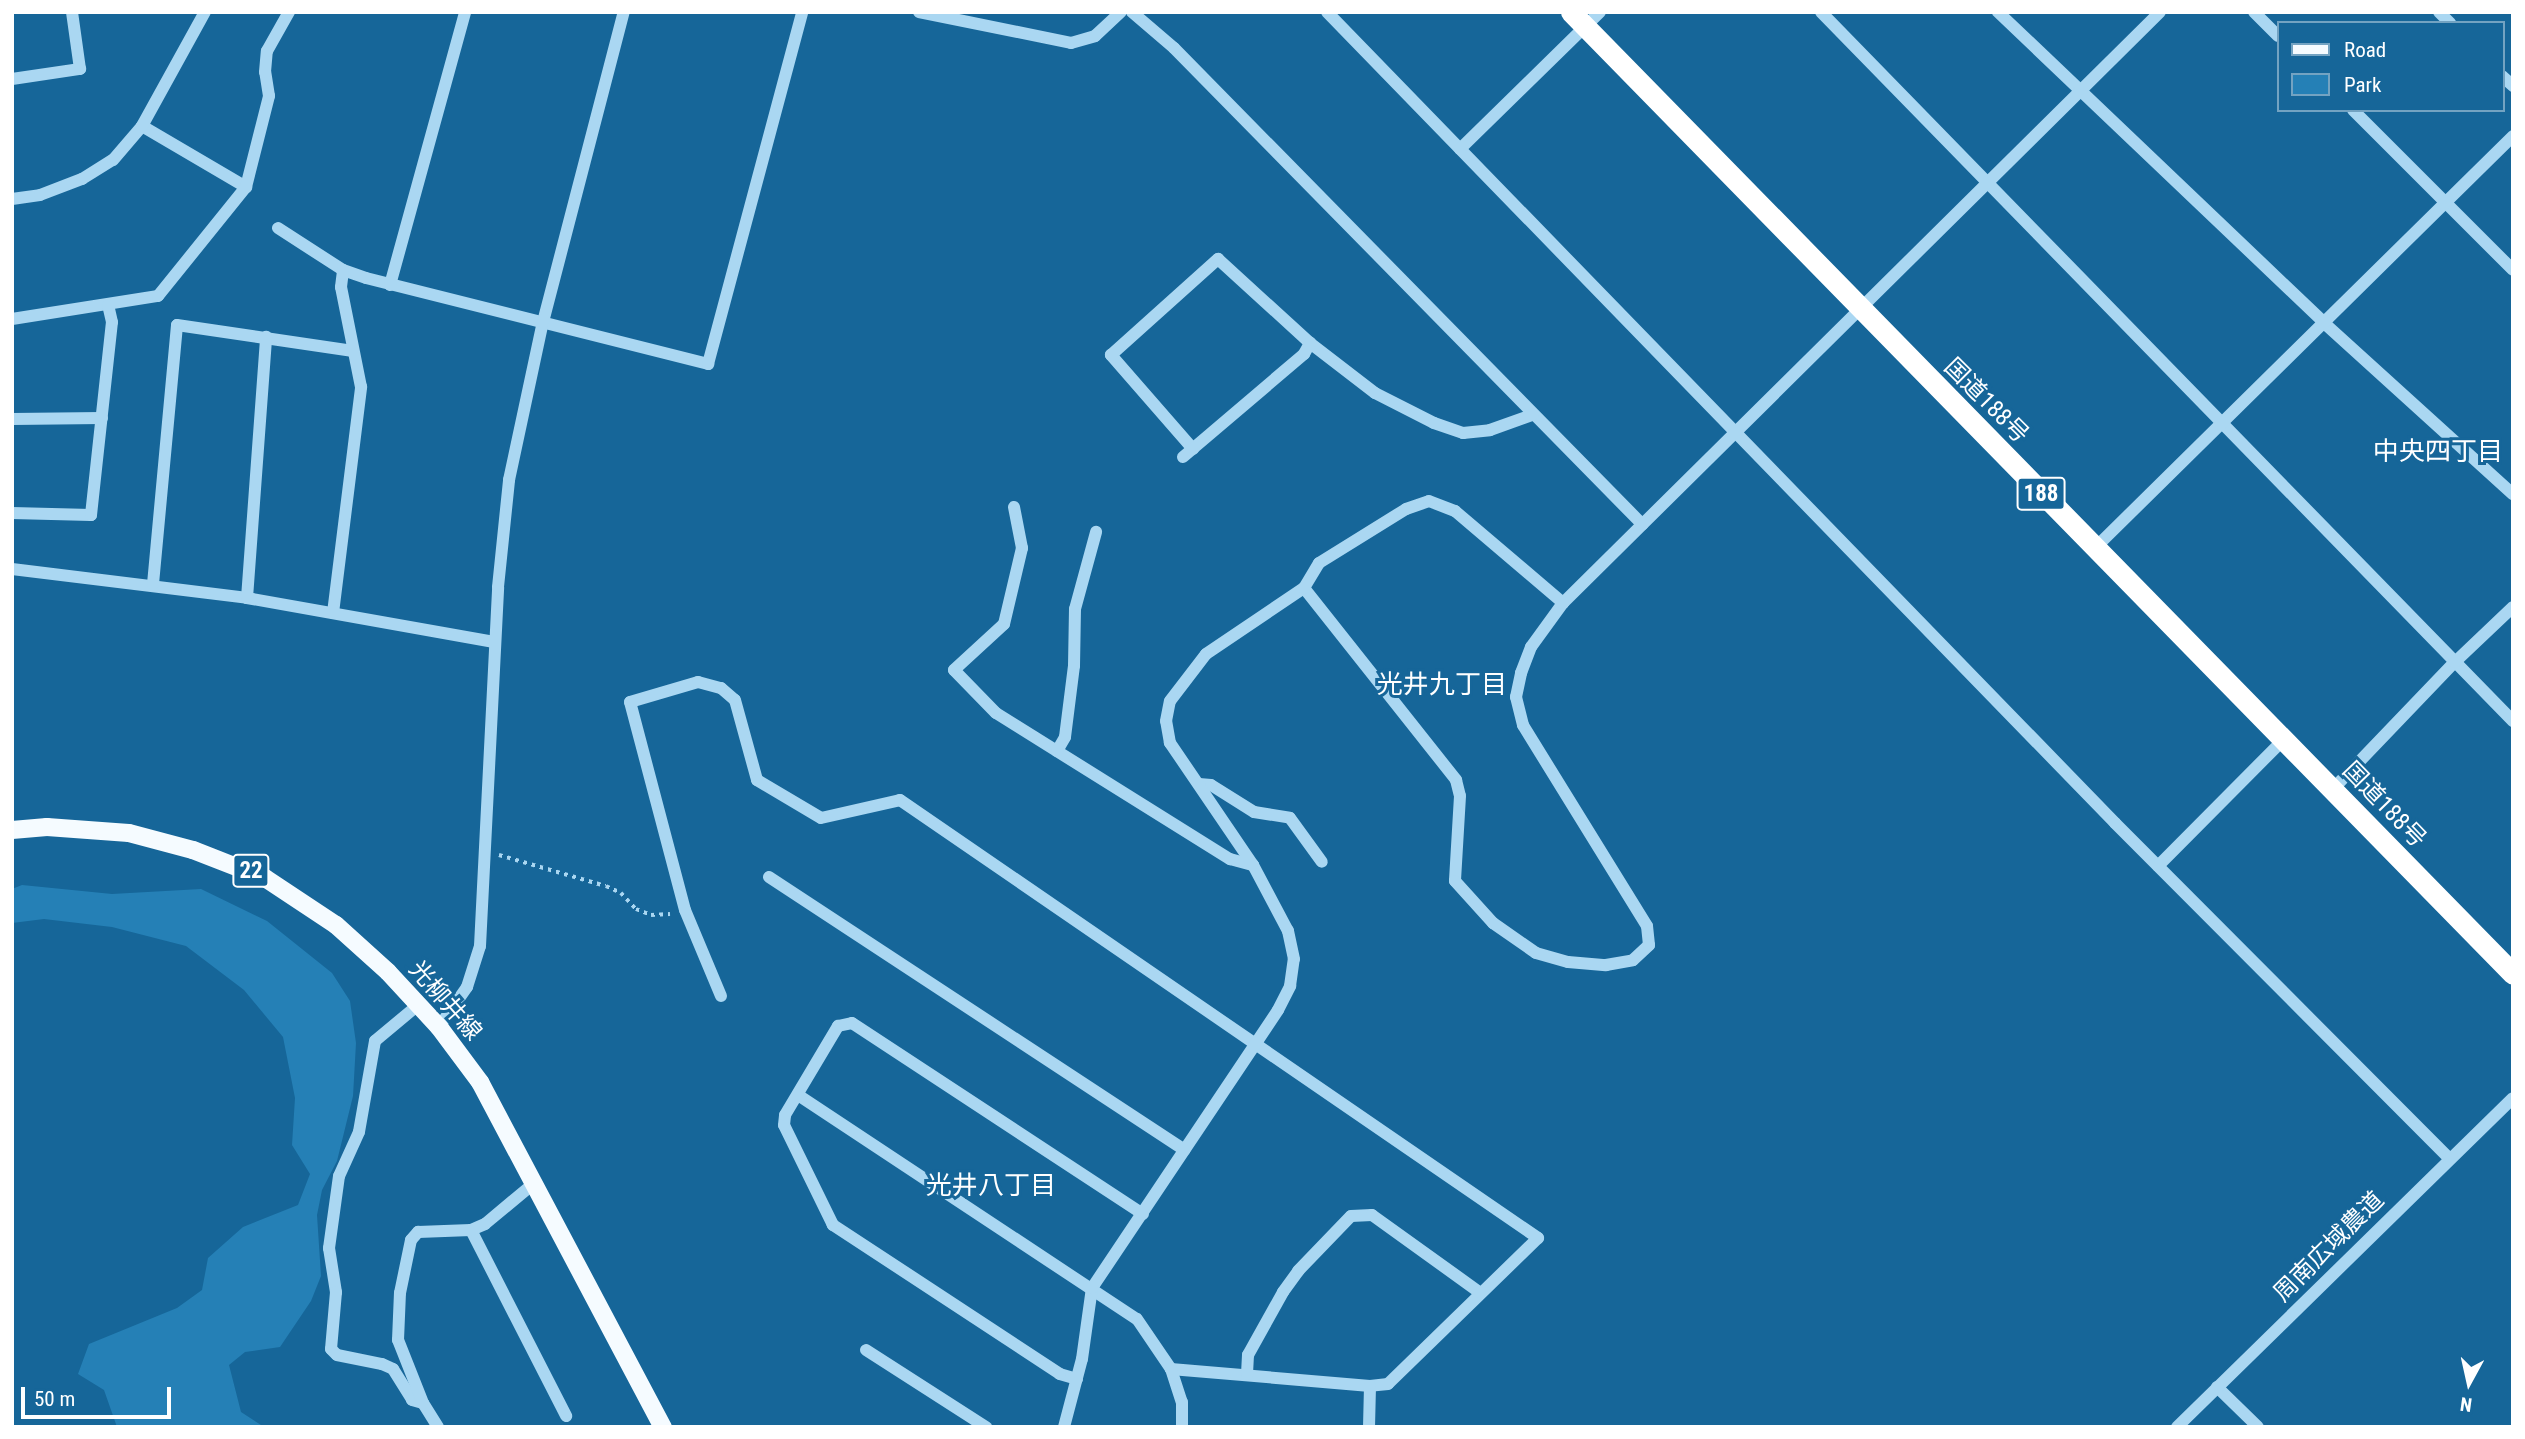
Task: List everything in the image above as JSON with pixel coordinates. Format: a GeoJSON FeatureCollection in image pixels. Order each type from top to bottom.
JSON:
{"type":"FeatureCollection","features":[{"type":"Feature","properties":{"kind":"highway","name":"国道188号"},"geometry":{"type":"LineString","coordinates":[[1585,17],[1860,310],[2513,974]]}},
{"type":"Feature","properties":{"kind":"main road","name":"光柳井線"},"geometry":{"type":"LineString","coordinates":[[12,830],[47,827],[130,833],[235,864],[265,878],[336,925],[439,1027],[480,1082],[663,1427]]}},
{"type":"Feature","properties":{"kind":"street"},"geometry":{"type":"LineString","coordinates":[[12,79],[80,69],[72,12]]}},
{"type":"Feature","properties":{"kind":"street"},"geometry":{"type":"LineString","coordinates":[[12,199],[40,195],[82,179],[113,160],[142,126],[205,12]]}},
{"type":"Feature","properties":{"kind":"street"},"geometry":{"type":"LineString","coordinates":[[12,319],[158,296],[246,187],[269,96],[265,72],[267,51],[289,12]]}},
{"type":"Feature","properties":{"kind":"street"},"geometry":{"type":"LineString","coordinates":[[390,285],[465,12]]}},
{"type":"Feature","properties":{"kind":"street"},"geometry":{"type":"LineString","coordinates":[[439,1027],[467,987],[480,946],[494,642],[509,480],[543,322],[624,12]]}},
{"type":"Feature","properties":{"kind":"street"},"geometry":{"type":"LineString","coordinates":[[278,228],[343,270],[390,285],[708,364],[802,12]]}},
{"type":"Feature","properties":{"kind":"street"},"geometry":{"type":"LineString","coordinates":[[919,12],[1071,43],[1095,36],[1122,12]]}},
{"type":"Feature","properties":{"kind":"street"},"geometry":{"type":"LineString","coordinates":[[1132,12],[1174,48],[1642,524]]}},
{"type":"Feature","properties":{"kind":"street"},"geometry":{"type":"LineString","coordinates":[[1327,12],[2158,866],[2449,1158]]}},
{"type":"Feature","properties":{"kind":"street"},"geometry":{"type":"LineString","coordinates":[[1821,12],[2513,721]]}},
{"type":"Feature","properties":{"kind":"street"},"geometry":{"type":"LineString","coordinates":[[1998,12],[2323,322],[2513,494]]}},
{"type":"Feature","properties":{"kind":"street"},"geometry":{"type":"LineString","coordinates":[[1304,588],[1456,779],[1460,796],[1455,881],[1493,922],[1536,953],[1568,962],[1606,965],[1633,960],[1649,946],[1647,926],[1523,725],[1516,697],[1521,673],[1531,647],[1563,603],[2160,12]]}},
{"type":"Feature","properties":{"kind":"street"},"geometry":{"type":"LineString","coordinates":[[2254,12],[2276,34]]}},
{"type":"Feature","properties":{"kind":"street"},"geometry":{"type":"LineString","coordinates":[[1460,149],[1585,17]]}},
{"type":"Feature","properties":{"kind":"street"},"geometry":{"type":"LineString","coordinates":[[2355,112],[2513,270]]}},
{"type":"Feature","properties":{"kind":"street"},"geometry":{"type":"LineString","coordinates":[[142,126],[246,187]]}},
{"type":"Feature","properties":{"kind":"street"},"geometry":{"type":"LineString","coordinates":[[2095,548],[2513,136]]}},
{"type":"Feature","properties":{"kind":"street"},"geometry":{"type":"LineString","coordinates":[[1310,343],[1304,354],[1188,453],[1111,355],[1218,259],[1310,343],[1375,393],[1434,423],[1463,433],[1490,430],[1532,415]]}},
{"type":"Feature","properties":{"kind":"street"},"geometry":{"type":"LineString","coordinates":[[332,614],[361,387],[341,287],[343,270]]}},
{"type":"Feature","properties":{"kind":"street"},"geometry":{"type":"LineString","coordinates":[[12,513],[91,515],[112,322],[108,305]]}},
{"type":"Feature","properties":{"kind":"street"},"geometry":{"type":"LineString","coordinates":[[153,584],[177,325],[354,351]]}},
{"type":"Feature","properties":{"kind":"street"},"geometry":{"type":"LineString","coordinates":[[247,598],[266,337]]}},
{"type":"Feature","properties":{"kind":"street"},"geometry":{"type":"LineString","coordinates":[[12,419],[102,418]]}},
{"type":"Feature","properties":{"kind":"street"},"geometry":{"type":"LineString","coordinates":[[1065,1427],[1077,1379],[1092,1288],[1256,1042],[1290,986],[1294,959],[1288,930],[1253,865],[1170,743],[1166,721],[1171,701],[1206,654],[1304,588],[1319,563],[1406,509],[1429,501],[1455,511],[1563,603]]}},
{"type":"Feature","properties":{"kind":"street"},"geometry":{"type":"LineString","coordinates":[[1014,507],[1022,548],[1004,624],[954,670],[996,713],[1230,859],[1253,865]]}},
{"type":"Feature","properties":{"kind":"street"},"geometry":{"type":"LineString","coordinates":[[1057,751],[1065,737],[1074,666],[1075,610],[1096,532]]}},
{"type":"Feature","properties":{"kind":"street"},"geometry":{"type":"LineString","coordinates":[[12,569],[153,584],[247,598],[494,642]]}},
{"type":"Feature","properties":{"kind":"street"},"geometry":{"type":"LineString","coordinates":[[2333,789],[2455,662],[2513,607]]}},
{"type":"Feature","properties":{"kind":"street"},"geometry":{"type":"LineString","coordinates":[[722,996],[685,910],[630,702],[698,682],[721,688],[735,700],[757,780],[821,818],[900,800],[1538,1238],[1479,1292],[1388,1384],[1370,1385],[1171,1369]]}},
{"type":"Feature","properties":{"kind":"street"},"geometry":{"type":"LineString","coordinates":[[2158,866],[2283,740]]}},
{"type":"Feature","properties":{"kind":"street"},"geometry":{"type":"LineString","coordinates":[[1199,784],[1211,785],[1254,811],[1290,818],[1322,862]]}},
{"type":"Feature","properties":{"kind":"street"},"geometry":{"type":"LineString","coordinates":[[769,877],[1184,1150]]}},
{"type":"Feature","properties":{"kind":"street"},"geometry":{"type":"LineString","coordinates":[[418,1005],[375,1041],[359,1132],[339,1176],[329,1248],[336,1292],[331,1349],[337,1355],[382,1364],[393,1369],[412,1400],[423,1403]]}},
{"type":"Feature","properties":{"kind":"street"},"geometry":{"type":"LineString","coordinates":[[1077,1379],[1060,1374],[832,1225],[784,1125],[785,1115],[838,1026],[852,1023],[1143,1214]]}},
{"type":"Feature","properties":{"kind":"street"},"geometry":{"type":"LineString","coordinates":[[798,1095],[1137,1319],[1171,1369],[1182,1402],[1182,1427]]}},
{"type":"Feature","properties":{"kind":"street","name":"周南広域農道"},"geometry":{"type":"LineString","coordinates":[[2177,1427],[2513,1098]]}},
{"type":"Feature","properties":{"kind":"street"},"geometry":{"type":"LineString","coordinates":[[438,1427],[423,1403],[398,1340],[400,1293],[411,1240],[418,1233],[471,1230],[485,1224],[515,1196],[534,1184]]}},
{"type":"Feature","properties":{"kind":"street"},"geometry":{"type":"LineString","coordinates":[[1247,1374],[1248,1355],[1283,1292],[1298,1271],[1351,1216],[1372,1215],[1479,1292]]}},
{"type":"Feature","properties":{"kind":"street"},"geometry":{"type":"LineString","coordinates":[[471,1230],[566,1416]]}},
{"type":"Feature","properties":{"kind":"street"},"geometry":{"type":"LineString","coordinates":[[866,1350],[986,1427]]}},
{"type":"Feature","properties":{"kind":"street"},"geometry":{"type":"LineString","coordinates":[[1369,1427],[1370,1385]]}},
{"type":"Feature","properties":{"kind":"street"},"geometry":{"type":"LineString","coordinates":[[2217,1387],[2258,1427]]}},
{"type":"Feature","properties":{"kind":"path"},"geometry":{"type":"LineString","coordinates":[[484,854],[499,855],[606,886],[621,892],[636,909],[651,915],[685,910]]}},
{"type":"Feature","properties":{"kind":"green space"},"geometry":{"type":"Polygon","coordinates":[[[22,885],[112,894],[201,889],[267,921],[332,973],[350,1001],[356,1043],[353,1096],[337,1161],[322,1190],[317,1215],[321,1276],[311,1301],[280,1347],[245,1352],[229,1365],[241,1412],[264,1427],[117,1427],[104,1390],[78,1374],[89,1344],[177,1308],[202,1290],[208,1258],[243,1227],[298,1205],[310,1174],[292,1145],[295,1098],[283,1037],[244,990],[186,946],[112,927],[44,919],[12,923],[12,889],[22,885]]]}},
{"type":"Feature","properties":{"kind":"district","name":"中央四丁目"},"geometry":{"type":"Point","coordinates":[2438,452]}},
{"type":"Feature","properties":{"kind":"district","name":"光井九丁目"},"geometry":{"type":"Point","coordinates":[1442,685]}},
{"type":"Feature","properties":{"kind":"district","name":"光井八丁目"},"geometry":{"type":"Point","coordinates":[991,1186]}}]}
